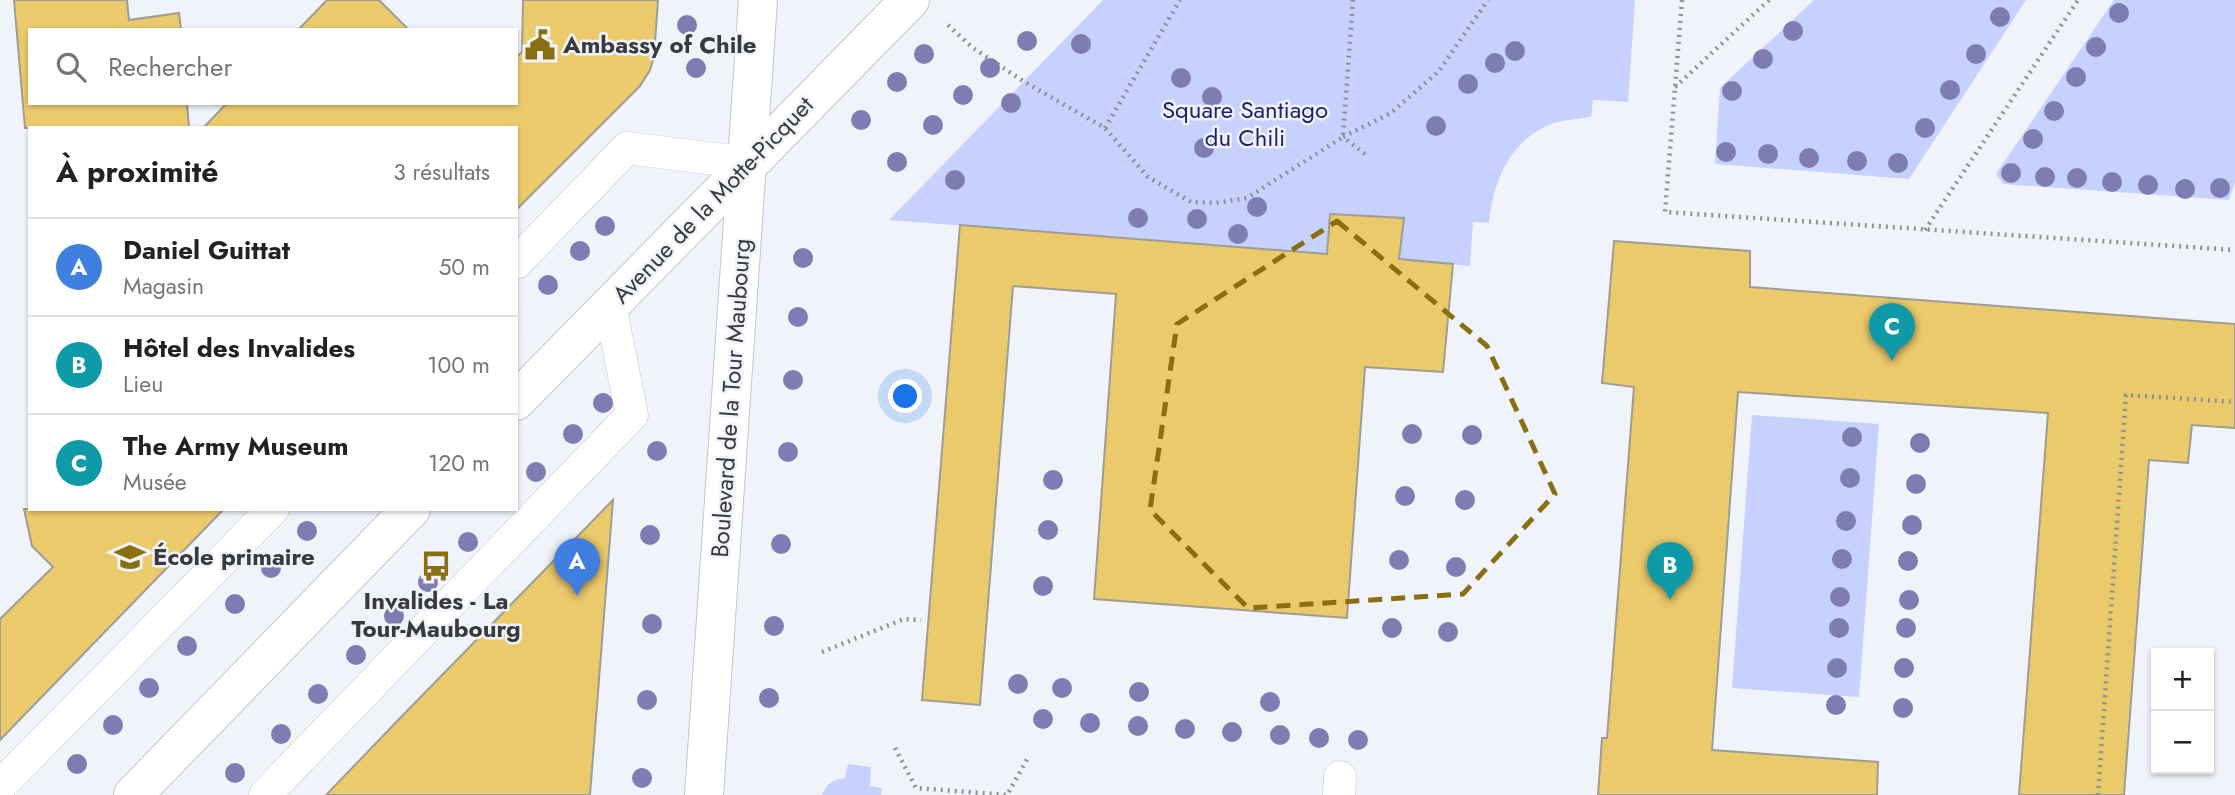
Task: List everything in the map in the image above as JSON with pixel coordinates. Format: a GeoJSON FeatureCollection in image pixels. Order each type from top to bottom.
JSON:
{"type":"FeatureCollection","features":[{"type":"Feature","properties":{"kind":"main road","name":"Boulevard de la Tour Maubourg"},"geometry":{"type":"LineString","coordinates":[[704,795],[758,0]]}},
{"type":"Feature","properties":{"kind":"main road","name":"Avenue de la Motte-Picquet"},"geometry":{"type":"LineString","coordinates":[[518,399],[910,0]]}},
{"type":"Feature","properties":{"kind":"main road"},"geometry":{"type":"LineString","coordinates":[[133,795],[409,511]]}},
{"type":"Feature","properties":{"kind":"lane"},"geometry":{"type":"LineString","coordinates":[[518,261],[626,148],[748,163]]}},
{"type":"Feature","properties":{"kind":"lane"},"geometry":{"type":"LineString","coordinates":[[265,795],[632,415],[610,305]]}},
{"type":"Feature","properties":{"kind":"lane"},"geometry":{"type":"LineString","coordinates":[[0,786],[271,511]]}},
{"type":"Feature","properties":{"kind":"path"},"geometry":{"type":"LineString","coordinates":[[1105,128],[1180,0]]}},
{"type":"Feature","properties":{"kind":"path"},"geometry":{"type":"LineString","coordinates":[[1343,137],[1353,0]]}},
{"type":"Feature","properties":{"kind":"path"},"geometry":{"type":"LineString","coordinates":[[945,22],[973,48],[1023,82],[1105,128],[1148,177],[1191,202],[1215,203],[1247,198],[1343,137],[1391,113],[1439,71],[1488,0]]}},
{"type":"Feature","properties":{"kind":"path"},"geometry":{"type":"LineString","coordinates":[[1682,0],[1665,212],[2235,250]]}},
{"type":"Feature","properties":{"kind":"path"},"geometry":{"type":"LineString","coordinates":[[1675,87],[1769,0]]}},
{"type":"Feature","properties":{"kind":"path"},"geometry":{"type":"LineString","coordinates":[[1925,230],[2078,0]]}},
{"type":"Feature","properties":{"kind":"path"},"geometry":{"type":"LineString","coordinates":[[1343,137],[1365,153]]}},
{"type":"Feature","properties":{"kind":"path"},"geometry":{"type":"LineString","coordinates":[[2098,795],[2126,394],[2235,402]]}},
{"type":"Feature","properties":{"kind":"path"},"geometry":{"type":"LineString","coordinates":[[822,652],[904,619],[920,620]]}},
{"type":"Feature","properties":{"kind":"path"},"geometry":{"type":"LineString","coordinates":[[895,748],[916,788],[983,794],[1007,795],[1029,757]]}},
{"type":"Feature","properties":{"kind":"highlighted area"},"geometry":{"type":"Polygon","coordinates":[[[1337,221],[1487,346],[1555,494],[1463,594],[1248,608],[1150,510],[1177,324],[1337,221]]]}},
{"type":"Feature","properties":{"kind":"green space","name":"Square Santiago du Chili"},"geometry":{"type":"Polygon","coordinates":[[[1103,0],[1635,0],[1628,102],[1593,100],[1591,117],[1548,125],[1523,142],[1505,165],[1499,179],[1489,223],[1473,222],[1470,266],[1399,259],[1403,219],[1327,254],[889,220],[1103,0]]]}},
{"type":"Feature","properties":{"kind":"green space"},"geometry":{"type":"Polygon","coordinates":[[[1814,0],[2026,0],[1909,179],[1715,164],[1720,88],[1814,0]]]}},
{"type":"Feature","properties":{"kind":"green space"},"geometry":{"type":"Polygon","coordinates":[[[2114,0],[2235,0],[2235,182],[2229,200],[2003,184],[1996,174],[2114,0]]]}},
{"type":"Feature","properties":{"kind":"green space"},"geometry":{"type":"Polygon","coordinates":[[[1752,415],[1879,424],[1859,697],[1732,688],[1752,415]]]}},
{"type":"Feature","properties":{"kind":"green space"},"geometry":{"type":"Polygon","coordinates":[[[848,764],[871,767],[870,786],[882,788],[881,795],[822,795],[831,783],[845,778],[848,764]]]}},
{"type":"Feature","properties":{"kind":"building"},"geometry":{"type":"Polygon","coordinates":[[[14,0],[127,0],[129,20],[179,13],[181,28],[28,28],[28,105],[187,105],[189,126],[25,128],[14,0]]]}},
{"type":"Feature","properties":{"kind":"building"},"geometry":{"type":"Polygon","coordinates":[[[327,0],[379,0],[407,28],[300,28],[327,0]]]}},
{"type":"Feature","properties":{"kind":"building"},"geometry":{"type":"Polygon","coordinates":[[[523,0],[658,0],[654,57],[640,86],[518,208],[518,126],[205,126],[225,105],[518,105],[518,55],[522,52],[523,0]]]}},
{"type":"Feature","properties":{"kind":"building"},"geometry":{"type":"Polygon","coordinates":[[[1330,214],[1404,218],[1399,259],[1453,264],[1443,372],[1365,367],[1347,618],[1094,599],[1116,294],[1013,286],[980,705],[922,700],[960,225],[1327,254],[1330,214]]]}},
{"type":"Feature","properties":{"kind":"building"},"geometry":{"type":"Polygon","coordinates":[[[1614,241],[1750,251],[1750,287],[2235,324],[2235,428],[2192,425],[2188,463],[2149,460],[2124,795],[2019,795],[2048,413],[1738,392],[1712,750],[1878,762],[1877,795],[1598,795],[1602,738],[1607,738],[1634,387],[1602,383],[1614,241]]]}},
{"type":"Feature","properties":{"kind":"building"},"geometry":{"type":"Polygon","coordinates":[[[613,500],[590,795],[326,795],[406,712],[613,500]]]}},
{"type":"Feature","properties":{"kind":"building"},"geometry":{"type":"Polygon","coordinates":[[[24,509],[222,511],[0,740],[0,619],[53,567],[32,546],[24,509]]]}},
{"type":"Feature","properties":{"kind":"place","name":"Ambassy of Chile"},"geometry":{"type":"Point","coordinates":[540,45]}},
{"type":"Feature","properties":{"kind":"place","name":"The Army Museum"},"geometry":{"type":"Point","coordinates":[1892,361]}},
{"type":"Feature","properties":{"kind":"place","name":"École primaire"},"geometry":{"type":"Point","coordinates":[130,557]}},
{"type":"Feature","properties":{"kind":"place","name":"Invalides - La Tour-Maubourg"},"geometry":{"type":"Point","coordinates":[436,566]}},
{"type":"Feature","properties":{"kind":"place","name":"Daniel Guittat"},"geometry":{"type":"Point","coordinates":[577,596]}},
{"type":"Feature","properties":{"kind":"place","name":"Hôtel des Invalides"},"geometry":{"type":"Point","coordinates":[1670,600]}}]}
